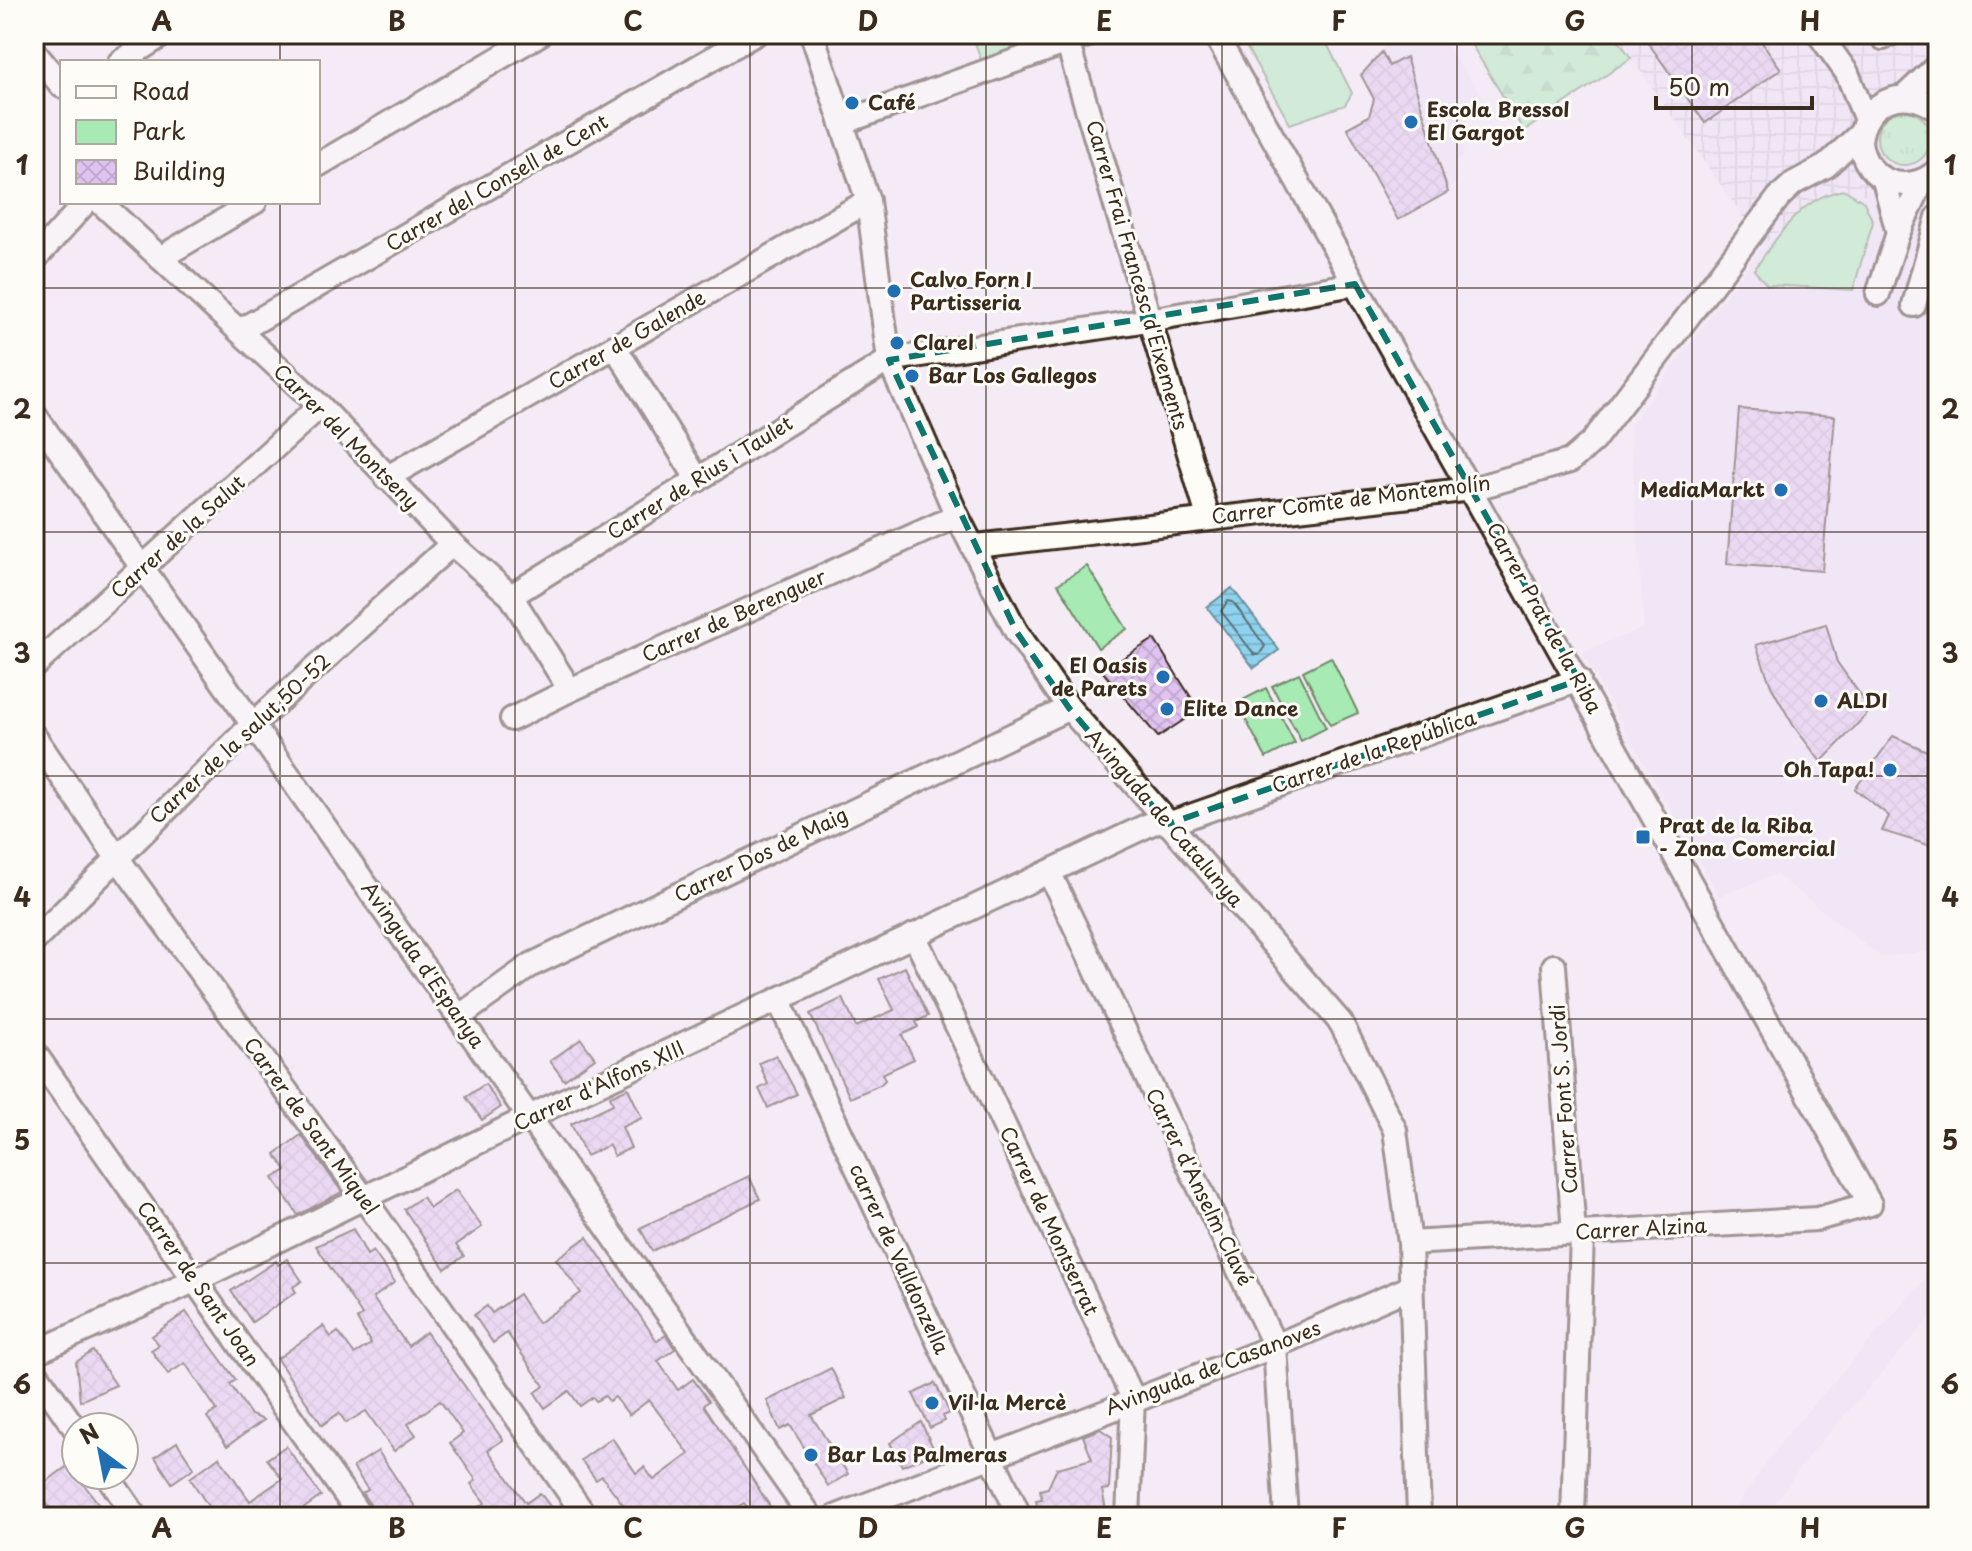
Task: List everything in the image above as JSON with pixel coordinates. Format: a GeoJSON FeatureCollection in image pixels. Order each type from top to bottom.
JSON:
{"type":"FeatureCollection","features":[{"type":"Feature","properties":{"kind":"street"},"geometry":{"type":"LineString","coordinates":[[123,60],[164,34]]}},
{"type":"Feature","properties":{"kind":"street"},"geometry":{"type":"LineString","coordinates":[[320,164],[540,34]]}},
{"type":"Feature","properties":{"kind":"street","name":"Carrer del Consell de Cent"},"geometry":{"type":"LineString","coordinates":[[239,331],[755,34]]}},
{"type":"Feature","properties":{"kind":"street","name":"Avinguda de Catalunya"},"geometry":{"type":"LineString","coordinates":[[812,34],[868,201],[889,360],[957,516],[976,546],[1016,631],[1069,708],[1341,1023],[1395,1130],[1410,1243],[1419,1517]]}},
{"type":"Feature","properties":{"kind":"street"},"geometry":{"type":"LineString","coordinates":[[842,123],[1067,38],[1090,34]]}},
{"type":"Feature","properties":{"kind":"street","name":"Carrer Prat de la Riba"},"geometry":{"type":"LineString","coordinates":[[1215,34],[1870,1204]]}},
{"type":"Feature","properties":{"kind":"street"},"geometry":{"type":"LineString","coordinates":[[1819,34],[1847,73],[1863,126],[1861,149],[1878,175],[1898,233]]}},
{"type":"Feature","properties":{"kind":"street"},"geometry":{"type":"LineString","coordinates":[[1881,34],[1883,38],[1889,34]]}},
{"type":"Feature","properties":{"kind":"street","name":"Carrer Frai Francesc d'Eixements"},"geometry":{"type":"LineString","coordinates":[[1067,38],[1208,517]]}},
{"type":"Feature","properties":{"kind":"street"},"geometry":{"type":"LineString","coordinates":[[34,52],[60,84]]}},
{"type":"Feature","properties":{"kind":"street"},"geometry":{"type":"LineString","coordinates":[[1896,98],[1938,65]]}},
{"type":"Feature","properties":{"kind":"street"},"geometry":{"type":"LineString","coordinates":[[1847,73],[1896,98],[1923,100],[1938,110]]}},
{"type":"Feature","properties":{"kind":"street"},"geometry":{"type":"LineString","coordinates":[[1938,95],[1938,110]]}},
{"type":"Feature","properties":{"kind":"street","name":"Carrer Comte de Montemolín"},"geometry":{"type":"LineString","coordinates":[[976,546],[1472,489],[1570,461],[1593,441],[1779,197],[1794,183],[1826,166],[1863,126],[1896,98]]}},
{"type":"Feature","properties":{"kind":"street"},"geometry":{"type":"LineString","coordinates":[[1826,166],[1878,175],[1899,185],[1930,176]]}},
{"type":"Feature","properties":{"kind":"street"},"geometry":{"type":"LineString","coordinates":[[1878,294],[1898,233],[1930,176]]}},
{"type":"Feature","properties":{"kind":"street","name":"Carrer de Galende"},"geometry":{"type":"LineString","coordinates":[[386,478],[868,201]]}},
{"type":"Feature","properties":{"kind":"street"},"geometry":{"type":"LineString","coordinates":[[34,260],[84,204]]}},
{"type":"Feature","properties":{"kind":"street","name":"Carrer del Montseny"},"geometry":{"type":"LineString","coordinates":[[102,204],[320,406],[452,544],[511,596],[570,690]]}},
{"type":"Feature","properties":{"kind":"street"},"geometry":{"type":"LineString","coordinates":[[160,258],[252,204]]}},
{"type":"Feature","properties":{"kind":"street"},"geometry":{"type":"LineString","coordinates":[[1914,305],[1938,217]]}},
{"type":"Feature","properties":{"kind":"street"},"geometry":{"type":"LineString","coordinates":[[889,360],[1355,284]]}},
{"type":"Feature","properties":{"kind":"street"},"geometry":{"type":"LineString","coordinates":[[615,347],[698,480]]}},
{"type":"Feature","properties":{"kind":"street","name":"Carrer de Rius i Taulet"},"geometry":{"type":"LineString","coordinates":[[511,596],[889,360]]}},
{"type":"Feature","properties":{"kind":"street","name":"Carrer de la Salut"},"geometry":{"type":"LineString","coordinates":[[34,666],[320,406]]}},
{"type":"Feature","properties":{"kind":"street","name":"Avinguda d'Espanya"},"geometry":{"type":"LineString","coordinates":[[34,414],[811,1517]]}},
{"type":"Feature","properties":{"kind":"street","name":"Carrer de Berenguer"},"geometry":{"type":"LineString","coordinates":[[512,719],[957,516]]}},
{"type":"Feature","properties":{"kind":"street","name":"Carrer de la salut,50-52"},"geometry":{"type":"LineString","coordinates":[[34,941],[116,856],[252,725],[452,544]]}},
{"type":"Feature","properties":{"kind":"street","name":"Carrer de la República"},"geometry":{"type":"LineString","coordinates":[[1166,821],[1579,680]]}},
{"type":"Feature","properties":{"kind":"street","name":"Carrer Dos de Maig"},"geometry":{"type":"LineString","coordinates":[[460,1016],[531,965],[1069,708]]}},
{"type":"Feature","properties":{"kind":"street","name":"Carrer de Sant Miquel"},"geometry":{"type":"LineString","coordinates":[[34,736],[116,856],[364,1198],[586,1517]]}},
{"type":"Feature","properties":{"kind":"street","name":"Carrer d'Alfons XIII"},"geometry":{"type":"LineString","coordinates":[[34,1353],[196,1280],[914,935],[1166,821]]}},
{"type":"Feature","properties":{"kind":"street","name":"Carrer d'Anselm Clavé"},"geometry":{"type":"LineString","coordinates":[[1050,874],[1275,1346],[1286,1517]]}},
{"type":"Feature","properties":{"kind":"street","name":"Carrer de Montserrat"},"geometry":{"type":"LineString","coordinates":[[914,935],[1133,1398],[1128,1517]]}},
{"type":"Feature","properties":{"kind":"street","name":"Carrer Font S. Jordi"},"geometry":{"type":"LineString","coordinates":[[1554,966],[1578,1233],[1573,1517]]}},
{"type":"Feature","properties":{"kind":"street","name":"carrer de Valldonzella"},"geometry":{"type":"LineString","coordinates":[[779,1001],[1020,1517]]}},
{"type":"Feature","properties":{"kind":"street","name":"Carrer de Sant Joan"},"geometry":{"type":"LineString","coordinates":[[34,1052],[361,1517]]}},
{"type":"Feature","properties":{"kind":"street","name":"Carrer Alzina"},"geometry":{"type":"LineString","coordinates":[[1410,1243],[1817,1219],[1870,1204]]}},
{"type":"Feature","properties":{"kind":"street","name":"Avinguda de Casanoves"},"geometry":{"type":"LineString","coordinates":[[835,1517],[1133,1398],[1275,1346],[1411,1287]]}},
{"type":"Feature","properties":{"kind":"street"},"geometry":{"type":"LineString","coordinates":[[34,1370],[63,1411]]}},
{"type":"Feature","properties":{"kind":"street"},"geometry":{"type":"LineString","coordinates":[[118,1491],[136,1517]]}},
{"type":"Feature","properties":{"kind":"highlighted area"},"geometry":{"type":"Polygon","coordinates":[[[1355,284],[1579,680],[1168,824],[1069,708],[1016,631],[889,360],[1355,284]]]}},
{"type":"Feature","properties":{"kind":"shaded area","name":"Escola Bressol El Gargot"},"geometry":{"type":"Polygon","coordinates":[[[1395,34],[1421,34],[1426,41],[1438,35],[1486,101],[1465,113],[1463,157],[1454,162],[1457,183],[1448,192],[1398,220],[1347,128],[1369,115],[1374,99],[1361,75],[1395,34]]]}},
{"type":"Feature","properties":{"kind":"shaded area"},"geometry":{"type":"Polygon","coordinates":[[[1614,34],[1938,34],[1938,98],[1872,195],[1823,192],[1763,245],[1614,34]]]}},
{"type":"Feature","properties":{"kind":"shaded area"},"geometry":{"type":"Polygon","coordinates":[[[1912,137],[1938,146],[1938,950],[1881,957],[1776,874],[1719,896],[1582,652],[1644,628],[1630,426],[1763,245],[1823,192],[1912,137]]]}},
{"type":"Feature","properties":{"kind":"shaded area"},"geometry":{"type":"Polygon","coordinates":[[[1938,1265],[1938,1309],[1809,1455],[1765,1517],[1728,1517],[1790,1431],[1938,1265]]]}},
{"type":"Feature","properties":{"kind":"green space"},"geometry":{"type":"Polygon","coordinates":[[[972,34],[1065,34],[985,71],[972,34]]]}},
{"type":"Feature","properties":{"kind":"green space"},"geometry":{"type":"Polygon","coordinates":[[[1239,34],[1322,34],[1352,93],[1345,105],[1290,124],[1239,34]]]}},
{"type":"Feature","properties":{"kind":"green space"},"geometry":{"type":"Polygon","coordinates":[[[1465,34],[1614,34],[1631,58],[1524,131],[1465,34]]]}},
{"type":"Feature","properties":{"kind":"green space"},"geometry":{"type":"Polygon","coordinates":[[[1904,111],[1923,119],[1931,138],[1923,157],[1904,165],[1885,157],[1877,138],[1885,119],[1904,111]]]}},
{"type":"Feature","properties":{"kind":"green space"},"geometry":{"type":"Polygon","coordinates":[[[1845,190],[1864,202],[1873,222],[1853,290],[1767,285],[1754,270],[1782,231],[1816,200],[1845,190]]]}},
{"type":"Feature","properties":{"kind":"green space"},"geometry":{"type":"Polygon","coordinates":[[[1087,566],[1127,629],[1098,648],[1058,584],[1087,566]]]}},
{"type":"Feature","properties":{"kind":"green space"},"geometry":{"type":"Polygon","coordinates":[[[1331,657],[1358,713],[1330,725],[1303,671],[1331,657]]]}},
{"type":"Feature","properties":{"kind":"green space"},"geometry":{"type":"Polygon","coordinates":[[[1299,673],[1326,728],[1301,741],[1272,686],[1299,673]]]}},
{"type":"Feature","properties":{"kind":"green space"},"geometry":{"type":"Polygon","coordinates":[[[1266,688],[1295,743],[1266,758],[1237,703],[1266,688]]]}},
{"type":"Feature","properties":{"kind":"water"},"geometry":{"type":"Polygon","coordinates":[[[1232,588],[1279,650],[1254,668],[1207,607],[1232,588]]]}},
{"type":"Feature","properties":{"kind":"building"},"geometry":{"type":"Polygon","coordinates":[[[1642,34],[1756,34],[1781,69],[1705,123],[1642,34]]]}},
{"type":"Feature","properties":{"kind":"building"},"geometry":{"type":"Polygon","coordinates":[[[1382,52],[1389,66],[1406,57],[1448,192],[1398,220],[1347,128],[1369,116],[1374,99],[1361,75],[1382,52]]]}},
{"type":"Feature","properties":{"kind":"building","name":"MediaMarkt"},"geometry":{"type":"Polygon","coordinates":[[[1739,409],[1835,416],[1822,571],[1727,564],[1739,409]]]}},
{"type":"Feature","properties":{"kind":"building","name":"ALDI"},"geometry":{"type":"Polygon","coordinates":[[[1826,624],[1837,662],[1871,710],[1821,762],[1793,725],[1771,686],[1756,645],[1826,624]]]}},
{"type":"Feature","properties":{"kind":"building"},"geometry":{"type":"Polygon","coordinates":[[[1154,639],[1199,710],[1158,737],[1102,671],[1154,639]]]}},
{"type":"Feature","properties":{"kind":"building"},"geometry":{"type":"Polygon","coordinates":[[[1893,736],[1938,756],[1938,848],[1882,831],[1889,816],[1855,789],[1893,736]]]}},
{"type":"Feature","properties":{"kind":"building"},"geometry":{"type":"Polygon","coordinates":[[[905,967],[928,1016],[916,1022],[918,1027],[902,1035],[914,1059],[882,1074],[885,1080],[880,1085],[850,1098],[810,1014],[843,998],[856,1027],[894,1010],[879,979],[905,967]]]}},
{"type":"Feature","properties":{"kind":"building"},"geometry":{"type":"Polygon","coordinates":[[[581,1039],[595,1058],[564,1080],[550,1061],[581,1039]]]}},
{"type":"Feature","properties":{"kind":"building"},"geometry":{"type":"Polygon","coordinates":[[[776,1055],[797,1094],[768,1108],[759,1089],[768,1084],[759,1063],[776,1055]]]}},
{"type":"Feature","properties":{"kind":"building"},"geometry":{"type":"Polygon","coordinates":[[[485,1084],[501,1107],[482,1120],[466,1097],[485,1084]]]}},
{"type":"Feature","properties":{"kind":"building"},"geometry":{"type":"Polygon","coordinates":[[[628,1088],[642,1118],[622,1127],[631,1148],[614,1156],[609,1145],[586,1156],[571,1124],[613,1104],[610,1096],[628,1088]]]}},
{"type":"Feature","properties":{"kind":"building"},"geometry":{"type":"Polygon","coordinates":[[[301,1135],[342,1192],[298,1215],[273,1178],[286,1170],[275,1154],[301,1135]]]}},
{"type":"Feature","properties":{"kind":"building"},"geometry":{"type":"Polygon","coordinates":[[[749,1176],[760,1199],[652,1251],[640,1228],[749,1176]]]}},
{"type":"Feature","properties":{"kind":"building"},"geometry":{"type":"Polygon","coordinates":[[[456,1190],[482,1227],[456,1245],[464,1256],[445,1269],[404,1209],[422,1197],[430,1208],[456,1190]]]}},
{"type":"Feature","properties":{"kind":"building"},"geometry":{"type":"Polygon","coordinates":[[[353,1229],[367,1255],[373,1251],[395,1282],[373,1298],[408,1346],[426,1332],[503,1440],[488,1450],[526,1503],[540,1493],[558,1517],[465,1517],[485,1503],[471,1484],[476,1480],[450,1443],[463,1433],[440,1401],[408,1424],[416,1435],[394,1451],[366,1411],[346,1423],[339,1413],[322,1425],[277,1359],[323,1326],[331,1337],[338,1332],[354,1354],[371,1344],[357,1319],[362,1315],[316,1246],[353,1229]]]}},
{"type":"Feature","properties":{"kind":"building"},"geometry":{"type":"Polygon","coordinates":[[[587,1237],[657,1341],[666,1335],[675,1349],[658,1361],[678,1390],[693,1379],[709,1401],[704,1405],[777,1517],[754,1517],[744,1503],[723,1517],[632,1517],[602,1476],[596,1480],[581,1460],[612,1438],[636,1473],[644,1467],[654,1480],[689,1454],[649,1400],[629,1415],[615,1397],[609,1401],[605,1396],[596,1401],[593,1397],[580,1406],[569,1391],[545,1408],[535,1393],[544,1386],[507,1333],[493,1343],[474,1315],[487,1306],[492,1313],[519,1294],[538,1323],[581,1293],[556,1259],[587,1237]]]}},
{"type":"Feature","properties":{"kind":"building"},"geometry":{"type":"Polygon","coordinates":[[[287,1259],[302,1281],[293,1287],[296,1292],[252,1322],[231,1291],[276,1261],[278,1265],[287,1259]]]}},
{"type":"Feature","properties":{"kind":"building"},"geometry":{"type":"Polygon","coordinates":[[[186,1312],[236,1380],[230,1384],[251,1415],[264,1420],[227,1446],[207,1417],[217,1410],[185,1363],[168,1374],[151,1350],[159,1345],[152,1336],[186,1312]]]}},
{"type":"Feature","properties":{"kind":"building"},"geometry":{"type":"Polygon","coordinates":[[[93,1351],[116,1385],[80,1401],[76,1362],[93,1351]]]}},
{"type":"Feature","properties":{"kind":"building"},"geometry":{"type":"Polygon","coordinates":[[[831,1368],[846,1398],[811,1415],[848,1474],[828,1486],[790,1425],[780,1430],[767,1401],[831,1368]]]}},
{"type":"Feature","properties":{"kind":"building","name":"Vil·la Mercè"},"geometry":{"type":"Polygon","coordinates":[[[935,1383],[950,1413],[943,1416],[945,1421],[930,1428],[913,1394],[935,1383]]]}},
{"type":"Feature","properties":{"kind":"building"},"geometry":{"type":"Polygon","coordinates":[[[921,1422],[935,1452],[902,1466],[890,1443],[921,1422]]]}},
{"type":"Feature","properties":{"kind":"building"},"geometry":{"type":"Polygon","coordinates":[[[1100,1429],[1112,1437],[1109,1489],[1102,1490],[1107,1515],[1039,1517],[1036,1500],[1042,1499],[1040,1490],[1048,1488],[1057,1468],[1092,1459],[1083,1436],[1100,1429]]]}},
{"type":"Feature","properties":{"kind":"building"},"geometry":{"type":"Polygon","coordinates":[[[177,1442],[194,1468],[172,1483],[155,1457],[177,1442]]]}},
{"type":"Feature","properties":{"kind":"building"},"geometry":{"type":"Polygon","coordinates":[[[286,1446],[321,1496],[292,1517],[215,1517],[190,1478],[219,1457],[250,1501],[282,1479],[267,1459],[286,1446]]]}},
{"type":"Feature","properties":{"kind":"building"},"geometry":{"type":"Polygon","coordinates":[[[378,1451],[422,1517],[379,1517],[362,1493],[368,1490],[353,1467],[378,1451]]]}},
{"type":"Feature","properties":{"kind":"building"},"geometry":{"type":"Polygon","coordinates":[[[60,1472],[60,1491],[89,1491],[101,1507],[98,1509],[104,1517],[56,1517],[36,1489],[60,1472]]]}},
{"type":"Feature","properties":{"kind":"place","name":"Café"},"geometry":{"type":"Point","coordinates":[852,103]}},
{"type":"Feature","properties":{"kind":"place","name":"Escola Bressol El Gargot"},"geometry":{"type":"Point","coordinates":[1411,122]}},
{"type":"Feature","properties":{"kind":"place","name":"Calvo Forn I Partisseria"},"geometry":{"type":"Point","coordinates":[894,291]}},
{"type":"Feature","properties":{"kind":"place","name":"Clarel"},"geometry":{"type":"Point","coordinates":[897,343]}},
{"type":"Feature","properties":{"kind":"place","name":"Bar Los Gallegos"},"geometry":{"type":"Point","coordinates":[912,376]}},
{"type":"Feature","properties":{"kind":"place","name":"MediaMarkt"},"geometry":{"type":"Point","coordinates":[1781,490]}},
{"type":"Feature","properties":{"kind":"place","name":"El Oasis de Parets"},"geometry":{"type":"Point","coordinates":[1163,677]}},
{"type":"Feature","properties":{"kind":"place","name":"ALDI"},"geometry":{"type":"Point","coordinates":[1821,701]}},
{"type":"Feature","properties":{"kind":"place","name":"Elite Dance"},"geometry":{"type":"Point","coordinates":[1167,709]}},
{"type":"Feature","properties":{"kind":"place","name":"Oh Tapa!"},"geometry":{"type":"Point","coordinates":[1890,770]}},
{"type":"Feature","properties":{"kind":"place","name":"Prat de la Riba - Zona Comercial"},"geometry":{"type":"Point","coordinates":[1643,837]}},
{"type":"Feature","properties":{"kind":"place","name":"Vil·la Mercè"},"geometry":{"type":"Point","coordinates":[932,1403]}},
{"type":"Feature","properties":{"kind":"place","name":"Bar Las Palmeras"},"geometry":{"type":"Point","coordinates":[811,1455]}}]}
